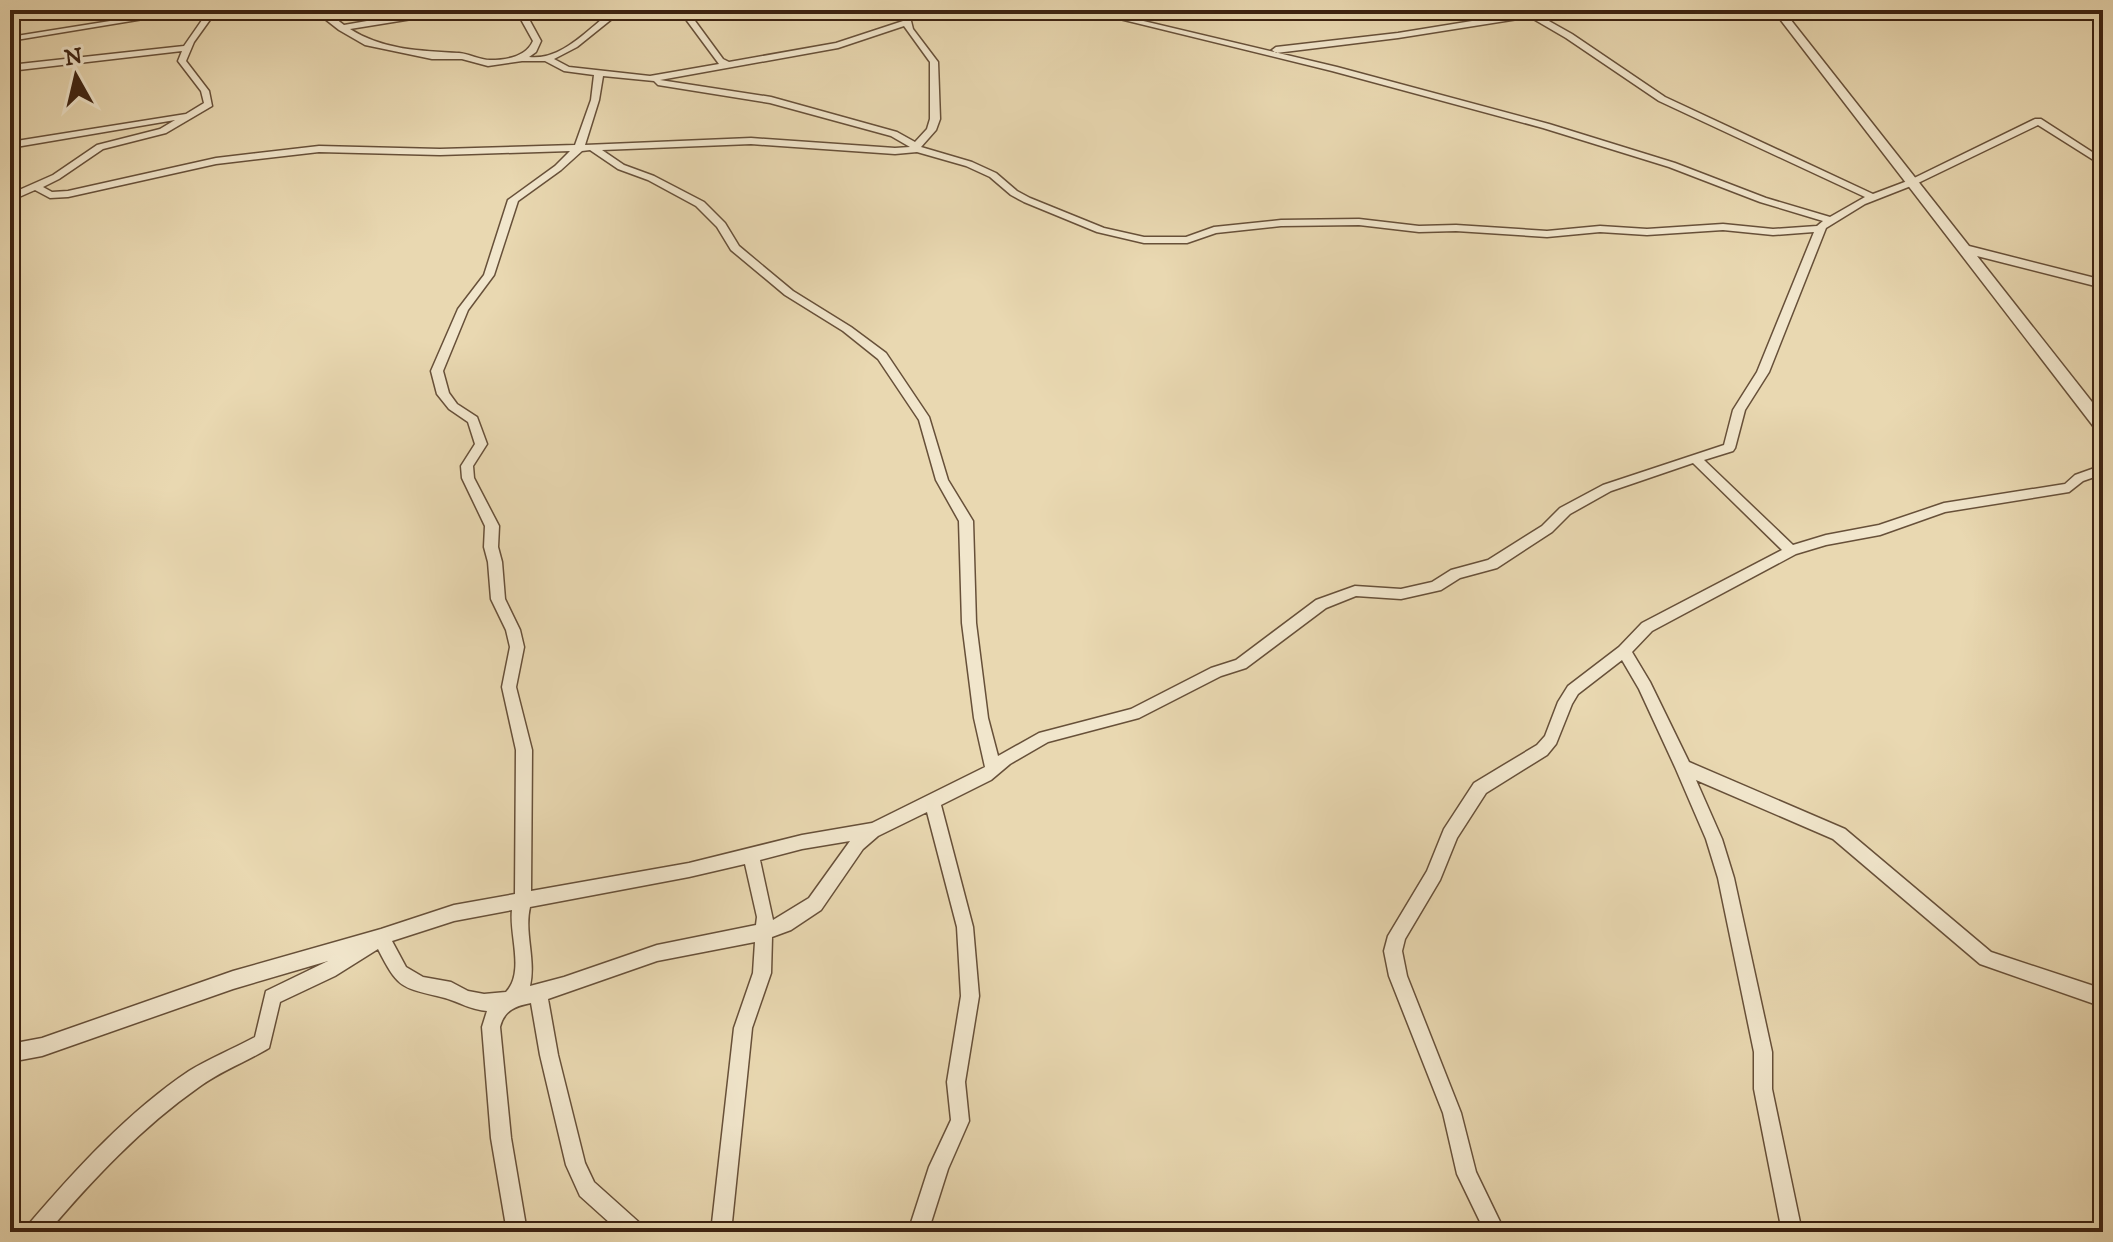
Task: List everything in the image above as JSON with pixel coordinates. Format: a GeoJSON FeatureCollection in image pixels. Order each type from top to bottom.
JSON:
{"type":"FeatureCollection","features":[{"type":"Feature","properties":{"kind":"street"},"geometry":{"type":"LineString","coordinates":[[10,39],[194,10]]}},
{"type":"Feature","properties":{"kind":"street"},"geometry":{"type":"LineString","coordinates":[[10,198],[37,187],[100,147],[163,131],[209,104],[182,61],[187,48],[213,10]]}},
{"type":"Feature","properties":{"kind":"street"},"geometry":{"type":"LineString","coordinates":[[325,10],[328,17],[358,40],[432,56],[462,56],[488,63],[522,58],[534,62],[548,60],[565,51],[619,10]]}},
{"type":"Feature","properties":{"kind":"street"},"geometry":{"type":"LineString","coordinates":[[342,28],[418,16],[426,10]]}},
{"type":"Feature","properties":{"kind":"street"},"geometry":{"type":"LineString","coordinates":[[515,10],[521,12],[537,41],[533,50],[522,58]]}},
{"type":"Feature","properties":{"kind":"street"},"geometry":{"type":"LineString","coordinates":[[683,10],[723,64]]}},
{"type":"Feature","properties":{"kind":"street"},"geometry":{"type":"LineString","coordinates":[[37,187],[50,195],[68,194],[216,161],[319,149],[440,152],[751,141],[895,151],[916,147],[933,126],[937,111],[936,89],[933,58],[914,35],[907,22],[907,10]]}},
{"type":"Feature","properties":{"kind":"street"},"geometry":{"type":"LineString","coordinates":[[1087,10],[1262,51],[1546,126],[1672,165],[1825,224]]}},
{"type":"Feature","properties":{"kind":"street"},"geometry":{"type":"LineString","coordinates":[[1262,51],[1593,10]]}},
{"type":"Feature","properties":{"kind":"street"},"geometry":{"type":"LineString","coordinates":[[1778,10],[2103,427]]}},
{"type":"Feature","properties":{"kind":"street"},"geometry":{"type":"LineString","coordinates":[[2081,10],[2103,21]]}},
{"type":"Feature","properties":{"kind":"street"},"geometry":{"type":"LineString","coordinates":[[1533,16],[1569,36],[1662,99],[1872,197]]}},
{"type":"Feature","properties":{"kind":"street"},"geometry":{"type":"LineString","coordinates":[[650,79],[838,45],[907,22]]}},
{"type":"Feature","properties":{"kind":"street"},"geometry":{"type":"LineString","coordinates":[[10,68],[187,48]]}},
{"type":"Feature","properties":{"kind":"street"},"geometry":{"type":"LineString","coordinates":[[548,60],[567,69],[650,79],[771,100],[894,134],[916,147],[993,175],[1014,193],[1070,218],[1101,230],[1144,240],[1187,240],[1214,230],[1281,223],[1359,222],[1419,229],[1456,228],[1547,234],[1600,229],[1647,232],[1723,227],[1773,232],[1825,224],[1872,197],[1913,182],[2038,121],[2103,163]]}},
{"type":"Feature","properties":{"kind":"street"},"geometry":{"type":"LineString","coordinates":[[517,1232],[501,1138],[492,1048],[493,1014],[505,1001],[515,996],[523,982],[517,925],[523,901],[524,750],[509,687],[517,647],[513,630],[498,599],[491,547],[492,526],[468,478],[467,466],[481,444],[480,435],[473,420],[457,413],[445,397],[437,381],[437,371],[463,309],[489,275],[513,200],[585,145],[599,72]]}},
{"type":"Feature","properties":{"kind":"street"},"geometry":{"type":"LineString","coordinates":[[10,145],[192,114]]}},
{"type":"Feature","properties":{"kind":"street"},"geometry":{"type":"LineString","coordinates":[[585,145],[621,167],[651,178],[700,204],[721,225],[735,248],[789,293],[847,329],[882,356],[925,420],[942,480],[966,521],[969,623],[981,718],[993,769]]}},
{"type":"Feature","properties":{"kind":"street"},"geometry":{"type":"LineString","coordinates":[[381,937],[400,973],[420,985],[451,991],[484,1003],[505,1001],[596,976],[657,953],[764,932],[797,918],[815,904],[857,844],[874,830],[993,769],[1044,737],[1134,714],[1216,672],[1241,664],[1321,604],[1355,591],[1401,594],[1436,586],[1456,574],[1492,564],[1547,529],[1565,511],[1607,488],[1729,448],[1739,410],[1763,372],[1825,224]]}},
{"type":"Feature","properties":{"kind":"street"},"geometry":{"type":"LineString","coordinates":[[1965,249],[2103,284]]}},
{"type":"Feature","properties":{"kind":"street"},"geometry":{"type":"LineString","coordinates":[[1697,460],[1791,551]]}},
{"type":"Feature","properties":{"kind":"street"},"geometry":{"type":"LineString","coordinates":[[1495,1232],[1467,1174],[1452,1113],[1398,976],[1393,951],[1397,936],[1434,875],[1450,834],[1480,788],[1542,750],[1551,739],[1573,690],[1624,651],[1647,627],[1791,551],[1826,540],[1880,530],[1944,508],[2069,488],[2079,478],[2103,469]]}},
{"type":"Feature","properties":{"kind":"street"},"geometry":{"type":"LineString","coordinates":[[1624,651],[1645,686],[1683,767],[1714,839],[1726,878],[1763,1052],[1763,1089],[1792,1232]]}},
{"type":"Feature","properties":{"kind":"street"},"geometry":{"type":"LineString","coordinates":[[1683,767],[1839,834],[1986,958],[2103,998]]}},
{"type":"Feature","properties":{"kind":"street"},"geometry":{"type":"LineString","coordinates":[[918,1232],[939,1167],[960,1121],[956,1082],[970,996],[965,927],[932,802]]}},
{"type":"Feature","properties":{"kind":"street"},"geometry":{"type":"LineString","coordinates":[[10,1053],[42,1047],[233,980],[454,913],[689,870],[751,854],[874,830]]}},
{"type":"Feature","properties":{"kind":"street"},"geometry":{"type":"LineString","coordinates":[[721,1232],[743,1028],[762,973],[765,917],[751,854]]}},
{"type":"Feature","properties":{"kind":"street"},"geometry":{"type":"LineString","coordinates":[[35,1232],[89,1173],[165,1102],[218,1064],[263,1042],[272,997],[329,970],[381,937]]}},
{"type":"Feature","properties":{"kind":"street"},"geometry":{"type":"LineString","coordinates":[[538,992],[549,1055],[576,1165],[587,1189],[635,1232]]}}]}
